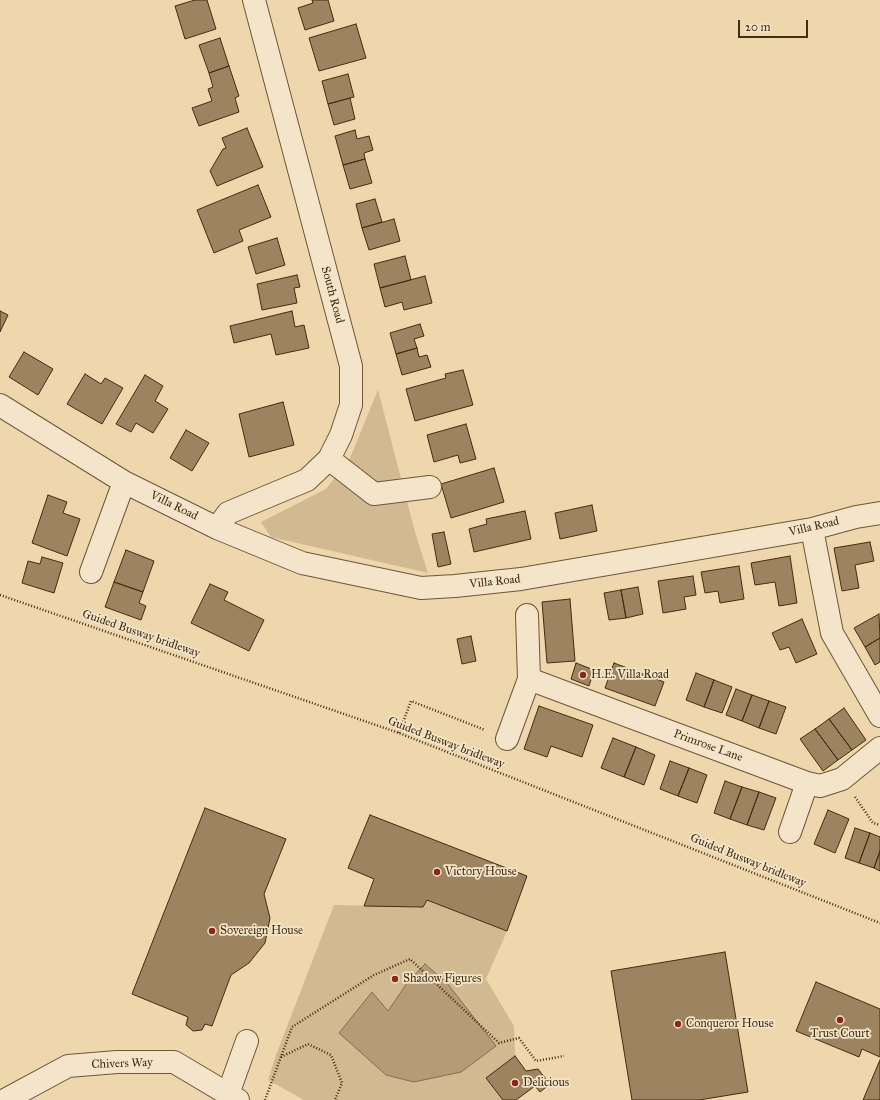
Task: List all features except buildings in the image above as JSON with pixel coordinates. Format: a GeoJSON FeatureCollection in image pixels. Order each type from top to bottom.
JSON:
{"type":"FeatureCollection","features":[{"type":"Feature","properties":{"kind":"street","name":"South Road"},"geometry":{"type":"LineString","coordinates":[[217,528],[228,513],[308,480],[329,459],[341,435],[351,405],[351,366],[254,0]]}},
{"type":"Feature","properties":{"kind":"street","name":"Villa Road"},"geometry":{"type":"LineString","coordinates":[[0,405],[124,482],[217,528],[302,563],[421,588],[521,579],[812,529],[856,517],[880,513]]}},
{"type":"Feature","properties":{"kind":"street"},"geometry":{"type":"LineString","coordinates":[[329,459],[374,494],[430,487]]}},
{"type":"Feature","properties":{"kind":"street"},"geometry":{"type":"LineString","coordinates":[[91,572],[124,482]]}},
{"type":"Feature","properties":{"kind":"street"},"geometry":{"type":"LineString","coordinates":[[812,529],[832,633],[880,716]]}},
{"type":"Feature","properties":{"kind":"street"},"geometry":{"type":"LineString","coordinates":[[507,739],[529,679],[527,616]]}},
{"type":"Feature","properties":{"kind":"street","name":"Primrose Lane"},"geometry":{"type":"LineString","coordinates":[[529,679],[807,783],[820,786],[842,779],[880,748]]}},
{"type":"Feature","properties":{"kind":"street"},"geometry":{"type":"LineString","coordinates":[[790,832],[807,783]]}},
{"type":"Feature","properties":{"kind":"street"},"geometry":{"type":"LineString","coordinates":[[233,1097],[247,1041]]}},
{"type":"Feature","properties":{"kind":"street","name":"Chivers Way"},"geometry":{"type":"LineString","coordinates":[[5,1100],[68,1066],[117,1062],[174,1062],[233,1097]]}},
{"type":"Feature","properties":{"kind":"path","name":"Guided Busway bridleway"},"geometry":{"type":"LineString","coordinates":[[0,595],[399,733],[880,923]]}},
{"type":"Feature","properties":{"kind":"path"},"geometry":{"type":"LineString","coordinates":[[399,733],[411,701],[507,739]]}},
{"type":"Feature","properties":{"kind":"path"},"geometry":{"type":"LineString","coordinates":[[842,779],[874,823],[880,825]]}},
{"type":"Feature","properties":{"kind":"path"},"geometry":{"type":"LineString","coordinates":[[265,1100],[292,1027],[374,975],[410,960],[499,1043],[519,1038],[536,1061],[564,1056]]}},
{"type":"Feature","properties":{"kind":"path"},"geometry":{"type":"LineString","coordinates":[[281,1058],[308,1044],[330,1055],[342,1082],[335,1100]]}},
{"type":"Feature","properties":{"kind":"shaded area"},"geometry":{"type":"Polygon","coordinates":[[[378,390],[415,532],[428,573],[271,537],[261,522],[326,489],[350,458],[378,390]]]}},
{"type":"Feature","properties":{"kind":"shaded area"},"geometry":{"type":"Polygon","coordinates":[[[427,900],[507,931],[486,979],[514,1026],[515,1056],[487,1078],[503,1100],[304,1100],[268,1080],[276,1055],[334,905],[423,907],[427,900]]]}},
{"type":"Feature","properties":{"kind":"shaded area"},"geometry":{"type":"Polygon","coordinates":[[[425,964],[447,983],[496,1046],[461,1072],[414,1082],[386,1075],[339,1033],[372,992],[388,1011],[407,983],[425,964]]]}},
{"type":"Feature","properties":{"kind":"place","name":"H.E. Villa Road"},"geometry":{"type":"Point","coordinates":[583,675]}},
{"type":"Feature","properties":{"kind":"place","name":"Victory House"},"geometry":{"type":"Point","coordinates":[437,872]}},
{"type":"Feature","properties":{"kind":"place","name":"Sovereign House"},"geometry":{"type":"Point","coordinates":[212,931]}},
{"type":"Feature","properties":{"kind":"place","name":"Shadow Figures"},"geometry":{"type":"Point","coordinates":[395,979]}},
{"type":"Feature","properties":{"kind":"place","name":"Trust Court"},"geometry":{"type":"Point","coordinates":[840,1020]}},
{"type":"Feature","properties":{"kind":"place","name":"Conqueror House"},"geometry":{"type":"Point","coordinates":[678,1024]}},
{"type":"Feature","properties":{"kind":"place","name":"Delicious"},"geometry":{"type":"Point","coordinates":[515,1083]}}]}
